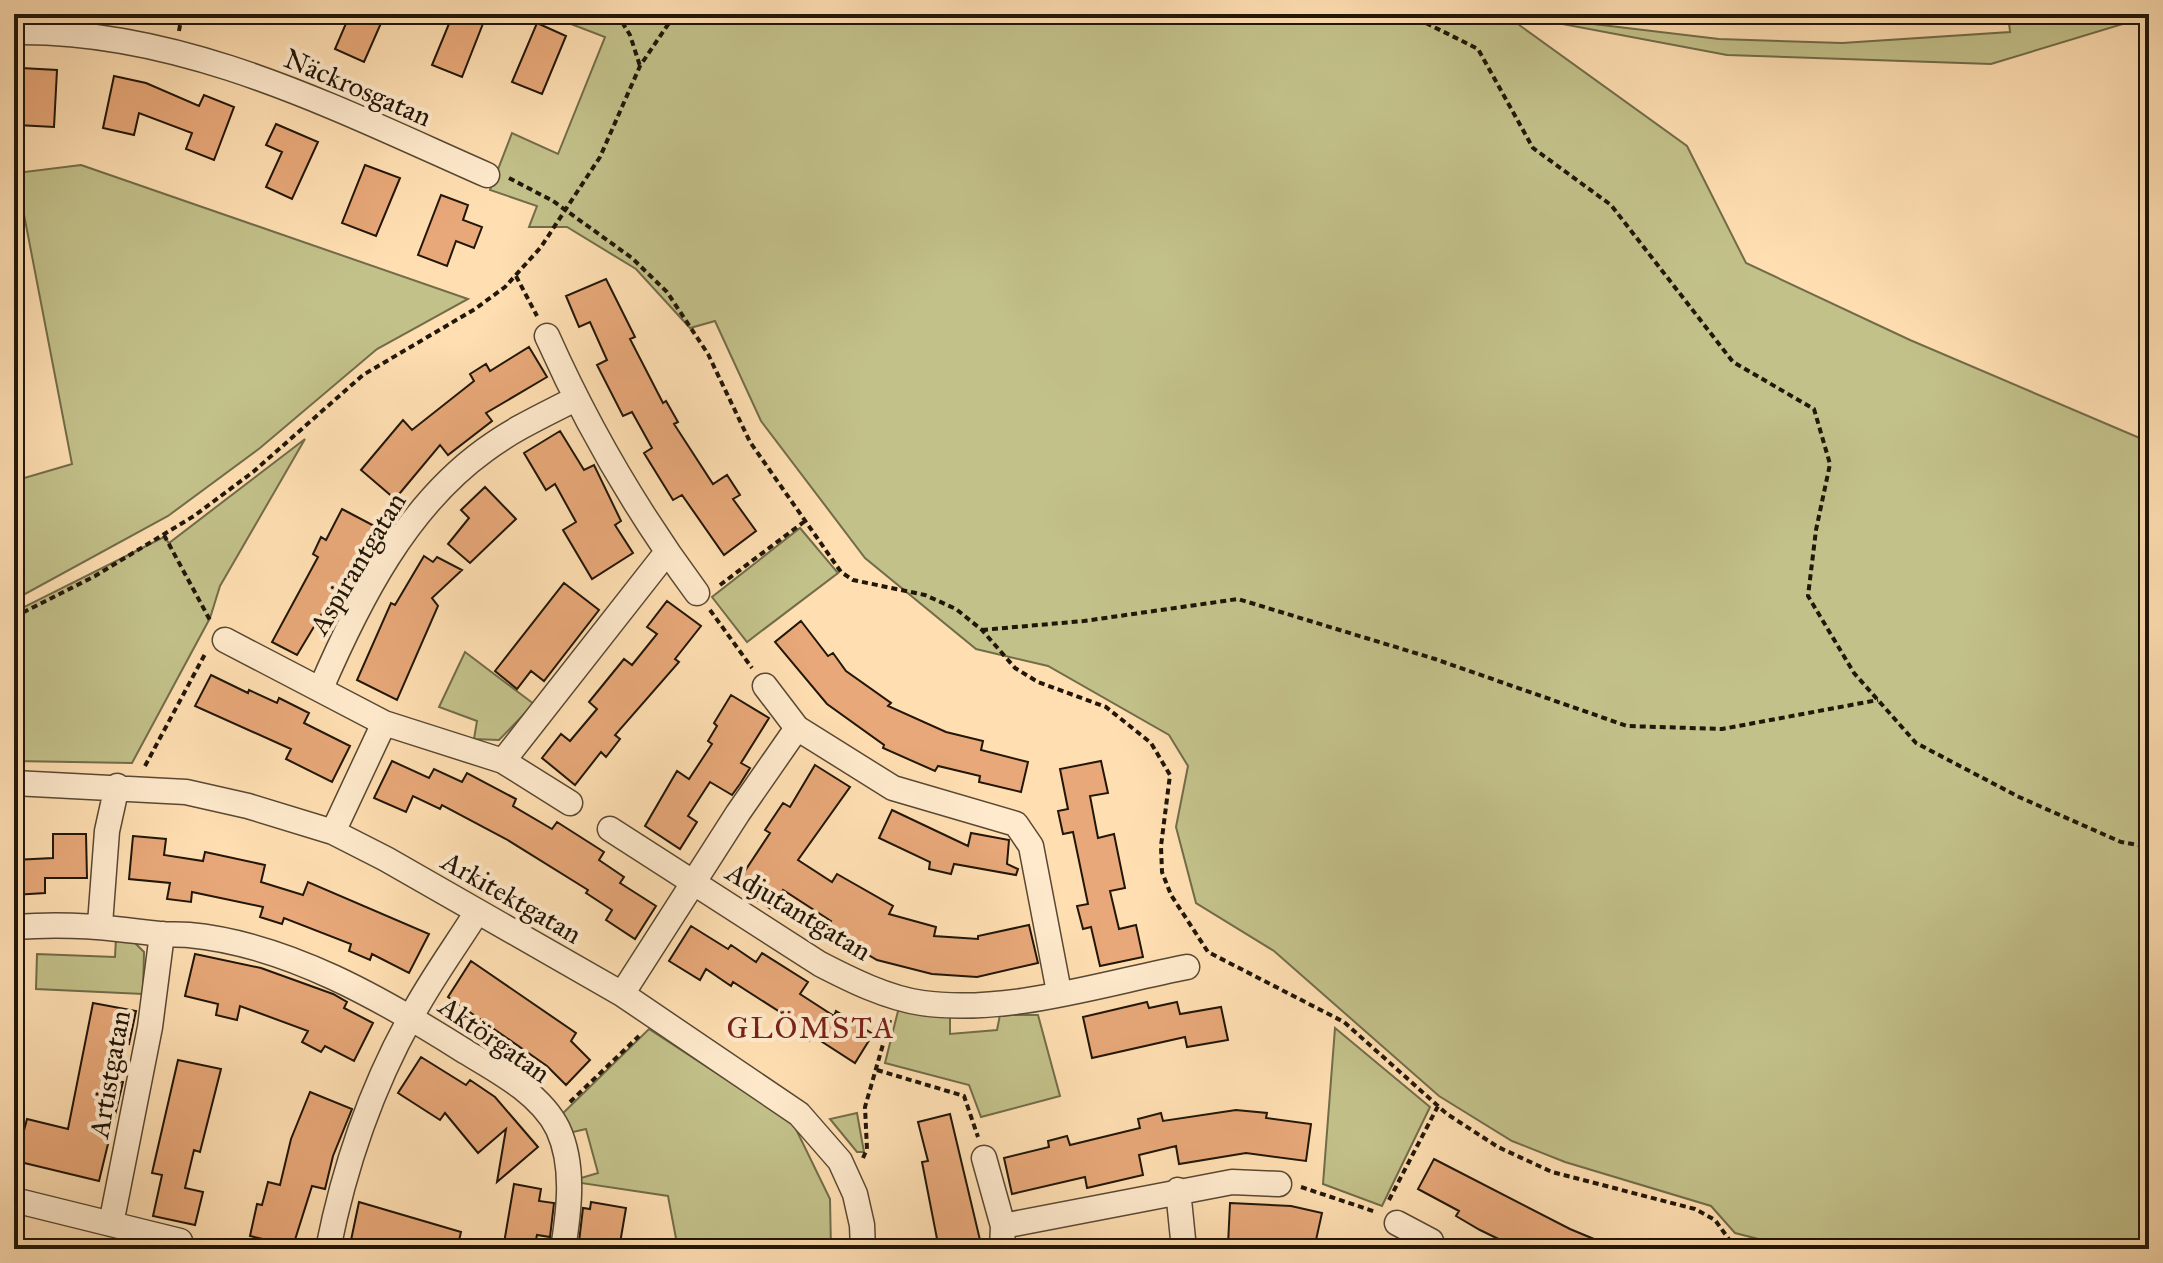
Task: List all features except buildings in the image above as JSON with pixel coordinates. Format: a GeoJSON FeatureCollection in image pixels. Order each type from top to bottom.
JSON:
{"type":"FeatureCollection","features":[{"type":"Feature","properties":{"kind":"street","name":"Näckrosgatan"},"geometry":{"type":"LineString","coordinates":[[14,32],[95,36],[175,51],[272,82],[487,175]]}},
{"type":"Feature","properties":{"kind":"street"},"geometry":{"type":"LineString","coordinates":[[547,336],[575,399],[633,502],[700,596]]}},
{"type":"Feature","properties":{"kind":"street","name":"Aspirantgatan"},"geometry":{"type":"LineString","coordinates":[[321,688],[341,641],[414,518],[446,482],[484,450],[519,427],[575,399]]}},
{"type":"Feature","properties":{"kind":"street"},"geometry":{"type":"LineString","coordinates":[[503,761],[667,552]]}},
{"type":"Feature","properties":{"kind":"street"},"geometry":{"type":"LineString","coordinates":[[221,638],[384,723],[503,761],[570,803]]}},
{"type":"Feature","properties":{"kind":"street"},"geometry":{"type":"LineString","coordinates":[[765,686],[797,728],[893,788],[1016,824],[1031,846],[1059,992]]}},
{"type":"Feature","properties":{"kind":"street"},"geometry":{"type":"LineString","coordinates":[[333,832],[384,723]]}},
{"type":"Feature","properties":{"kind":"street","name":"Adjutantgatan"},"geometry":{"type":"LineString","coordinates":[[622,994],[696,884],[738,813],[797,728]]}},
{"type":"Feature","properties":{"kind":"street","name":"Arkitektgatan"},"geometry":{"type":"LineString","coordinates":[[14,783],[186,792],[248,806],[333,832],[622,994],[799,1114],[843,1167],[860,1215],[863,1249]]}},
{"type":"Feature","properties":{"kind":"street"},"geometry":{"type":"LineString","coordinates":[[100,924],[107,831],[129,787]]}},
{"type":"Feature","properties":{"kind":"street"},"geometry":{"type":"LineString","coordinates":[[610,829],[696,884]]}},
{"type":"Feature","properties":{"kind":"street","name":"Adjutantgatan"},"geometry":{"type":"LineString","coordinates":[[696,884],[820,964],[920,1003],[959,1006],[1027,1001],[1187,967]]}},
{"type":"Feature","properties":{"kind":"street","name":"Aktörgatan"},"geometry":{"type":"LineString","coordinates":[[328,1249],[337,1202],[364,1118],[411,1017],[477,912]]}},
{"type":"Feature","properties":{"kind":"street"},"geometry":{"type":"LineString","coordinates":[[14,927],[100,924],[162,934]]}},
{"type":"Feature","properties":{"kind":"street","name":"Aktörgatan"},"geometry":{"type":"LineString","coordinates":[[162,934],[190,935],[289,960],[411,1017],[507,1077],[558,1130],[569,1182],[563,1249]]}},
{"type":"Feature","properties":{"kind":"street","name":"Artistgatan"},"geometry":{"type":"LineString","coordinates":[[111,1224],[143,1067],[162,934]]}},
{"type":"Feature","properties":{"kind":"street"},"geometry":{"type":"LineString","coordinates":[[984,1158],[1002,1238],[1178,1190],[1232,1182],[1279,1184]]}},
{"type":"Feature","properties":{"kind":"street"},"geometry":{"type":"LineString","coordinates":[[1178,1190],[1184,1249]]}},
{"type":"Feature","properties":{"kind":"street"},"geometry":{"type":"LineString","coordinates":[[14,1200],[180,1241]]}},
{"type":"Feature","properties":{"kind":"street"},"geometry":{"type":"LineString","coordinates":[[1389,1219],[1435,1246]]}},
{"type":"Feature","properties":{"kind":"path"},"geometry":{"type":"LineString","coordinates":[[178,33],[182,14]]}},
{"type":"Feature","properties":{"kind":"path"},"geometry":{"type":"LineString","coordinates":[[617,14],[630,35],[640,66]]}},
{"type":"Feature","properties":{"kind":"path"},"geometry":{"type":"LineString","coordinates":[[14,617],[95,576],[164,534],[253,472],[363,375],[475,309],[516,276],[565,211],[606,144],[640,66],[675,14]]}},
{"type":"Feature","properties":{"kind":"path"},"geometry":{"type":"LineString","coordinates":[[1408,14],[1478,49],[1533,148],[1611,205],[1733,362],[1814,409],[1830,464],[1816,530],[1808,596],[1854,673],[1916,743],[2078,823],[2121,842],[2149,847]]}},
{"type":"Feature","properties":{"kind":"path"},"geometry":{"type":"LineString","coordinates":[[487,175],[501,174],[539,192],[632,258],[682,312],[708,354],[744,432],[836,567],[853,580],[925,595],[956,609],[982,630],[1015,668],[1038,682],[1106,707],[1137,730],[1166,763],[1171,788],[1161,846],[1162,872],[1171,895],[1208,952],[1329,1012],[1438,1106],[1498,1147],[1552,1172],[1695,1209],[1715,1220],[1736,1249]]}},
{"type":"Feature","properties":{"kind":"path"},"geometry":{"type":"LineString","coordinates":[[516,276],[547,336]]}},
{"type":"Feature","properties":{"kind":"path"},"geometry":{"type":"LineString","coordinates":[[765,686],[700,596],[805,520]]}},
{"type":"Feature","properties":{"kind":"path"},"geometry":{"type":"LineString","coordinates":[[129,787],[143,770],[177,701],[221,638],[164,534]]}},
{"type":"Feature","properties":{"kind":"path"},"geometry":{"type":"LineString","coordinates":[[982,630],[1084,621],[1238,599],[1435,659],[1627,726],[1722,729],[1878,700]]}},
{"type":"Feature","properties":{"kind":"path"},"geometry":{"type":"LineString","coordinates":[[843,1167],[866,1155],[865,1107],[896,996]]}},
{"type":"Feature","properties":{"kind":"path"},"geometry":{"type":"LineString","coordinates":[[550,1119],[657,1018]]}},
{"type":"Feature","properties":{"kind":"path"},"geometry":{"type":"LineString","coordinates":[[877,1070],[964,1096],[970,1103],[984,1158]]}},
{"type":"Feature","properties":{"kind":"path"},"geometry":{"type":"LineString","coordinates":[[1279,1184],[1328,1193],[1389,1219],[1438,1106]]}},
{"type":"Feature","properties":{"kind":"shaded area"},"geometry":{"type":"Polygon","coordinates":[[[545,14],[1504,14],[1687,146],[1746,263],[1910,340],[2149,442],[2149,1249],[1798,1249],[1735,1233],[1711,1206],[1565,1162],[1512,1141],[1439,1096],[1274,951],[1196,903],[1176,827],[1188,766],[1169,735],[1048,666],[976,649],[865,558],[761,421],[715,321],[690,328],[636,269],[567,227],[529,227],[537,206],[490,190],[512,133],[558,154],[605,37],[545,14]]]}},
{"type":"Feature","properties":{"kind":"shaded area"},"geometry":{"type":"Polygon","coordinates":[[[1510,14],[1719,39],[1842,43],[2010,32],[2008,14],[2149,16],[1991,64],[1727,55],[1510,14]]]}},
{"type":"Feature","properties":{"kind":"shaded area"},"geometry":{"type":"Polygon","coordinates":[[[81,165],[468,299],[377,349],[260,448],[168,516],[14,600],[14,481],[72,464],[16,173],[81,165]]]}},
{"type":"Feature","properties":{"kind":"shaded area"},"geometry":{"type":"Polygon","coordinates":[[[305,439],[220,586],[210,618],[132,763],[14,761],[14,612],[164,537],[169,543],[305,439]]]}},
{"type":"Feature","properties":{"kind":"shaded area"},"geometry":{"type":"Polygon","coordinates":[[[800,528],[838,573],[747,642],[712,597],[800,528]]]}},
{"type":"Feature","properties":{"kind":"shaded area"},"geometry":{"type":"Polygon","coordinates":[[[465,652],[534,704],[499,740],[474,739],[477,721],[439,707],[465,652]]]}},
{"type":"Feature","properties":{"kind":"shaded area"},"geometry":{"type":"Polygon","coordinates":[[[116,938],[131,939],[144,952],[143,994],[36,989],[37,954],[115,957],[116,938]]]}},
{"type":"Feature","properties":{"kind":"shaded area"},"geometry":{"type":"Polygon","coordinates":[[[899,1007],[950,1014],[950,1034],[997,1030],[1000,1015],[1038,1015],[1060,1096],[981,1117],[969,1085],[885,1063],[899,1007]]]}},
{"type":"Feature","properties":{"kind":"shaded area"},"geometry":{"type":"Polygon","coordinates":[[[1335,1028],[1430,1107],[1382,1206],[1323,1184],[1335,1028]]]}},
{"type":"Feature","properties":{"kind":"shaded area"},"geometry":{"type":"Polygon","coordinates":[[[649,1029],[793,1123],[830,1199],[831,1249],[678,1249],[668,1196],[581,1183],[581,1178],[598,1173],[586,1129],[569,1133],[557,1119],[649,1029]]]}},
{"type":"Feature","properties":{"kind":"shaded area"},"geometry":{"type":"Polygon","coordinates":[[[857,1113],[864,1152],[857,1152],[830,1119],[857,1113]]]}},
{"type":"Feature","properties":{"kind":"district","name":"GLÖMSTA"},"geometry":{"type":"Point","coordinates":[811,1028]}}]}
